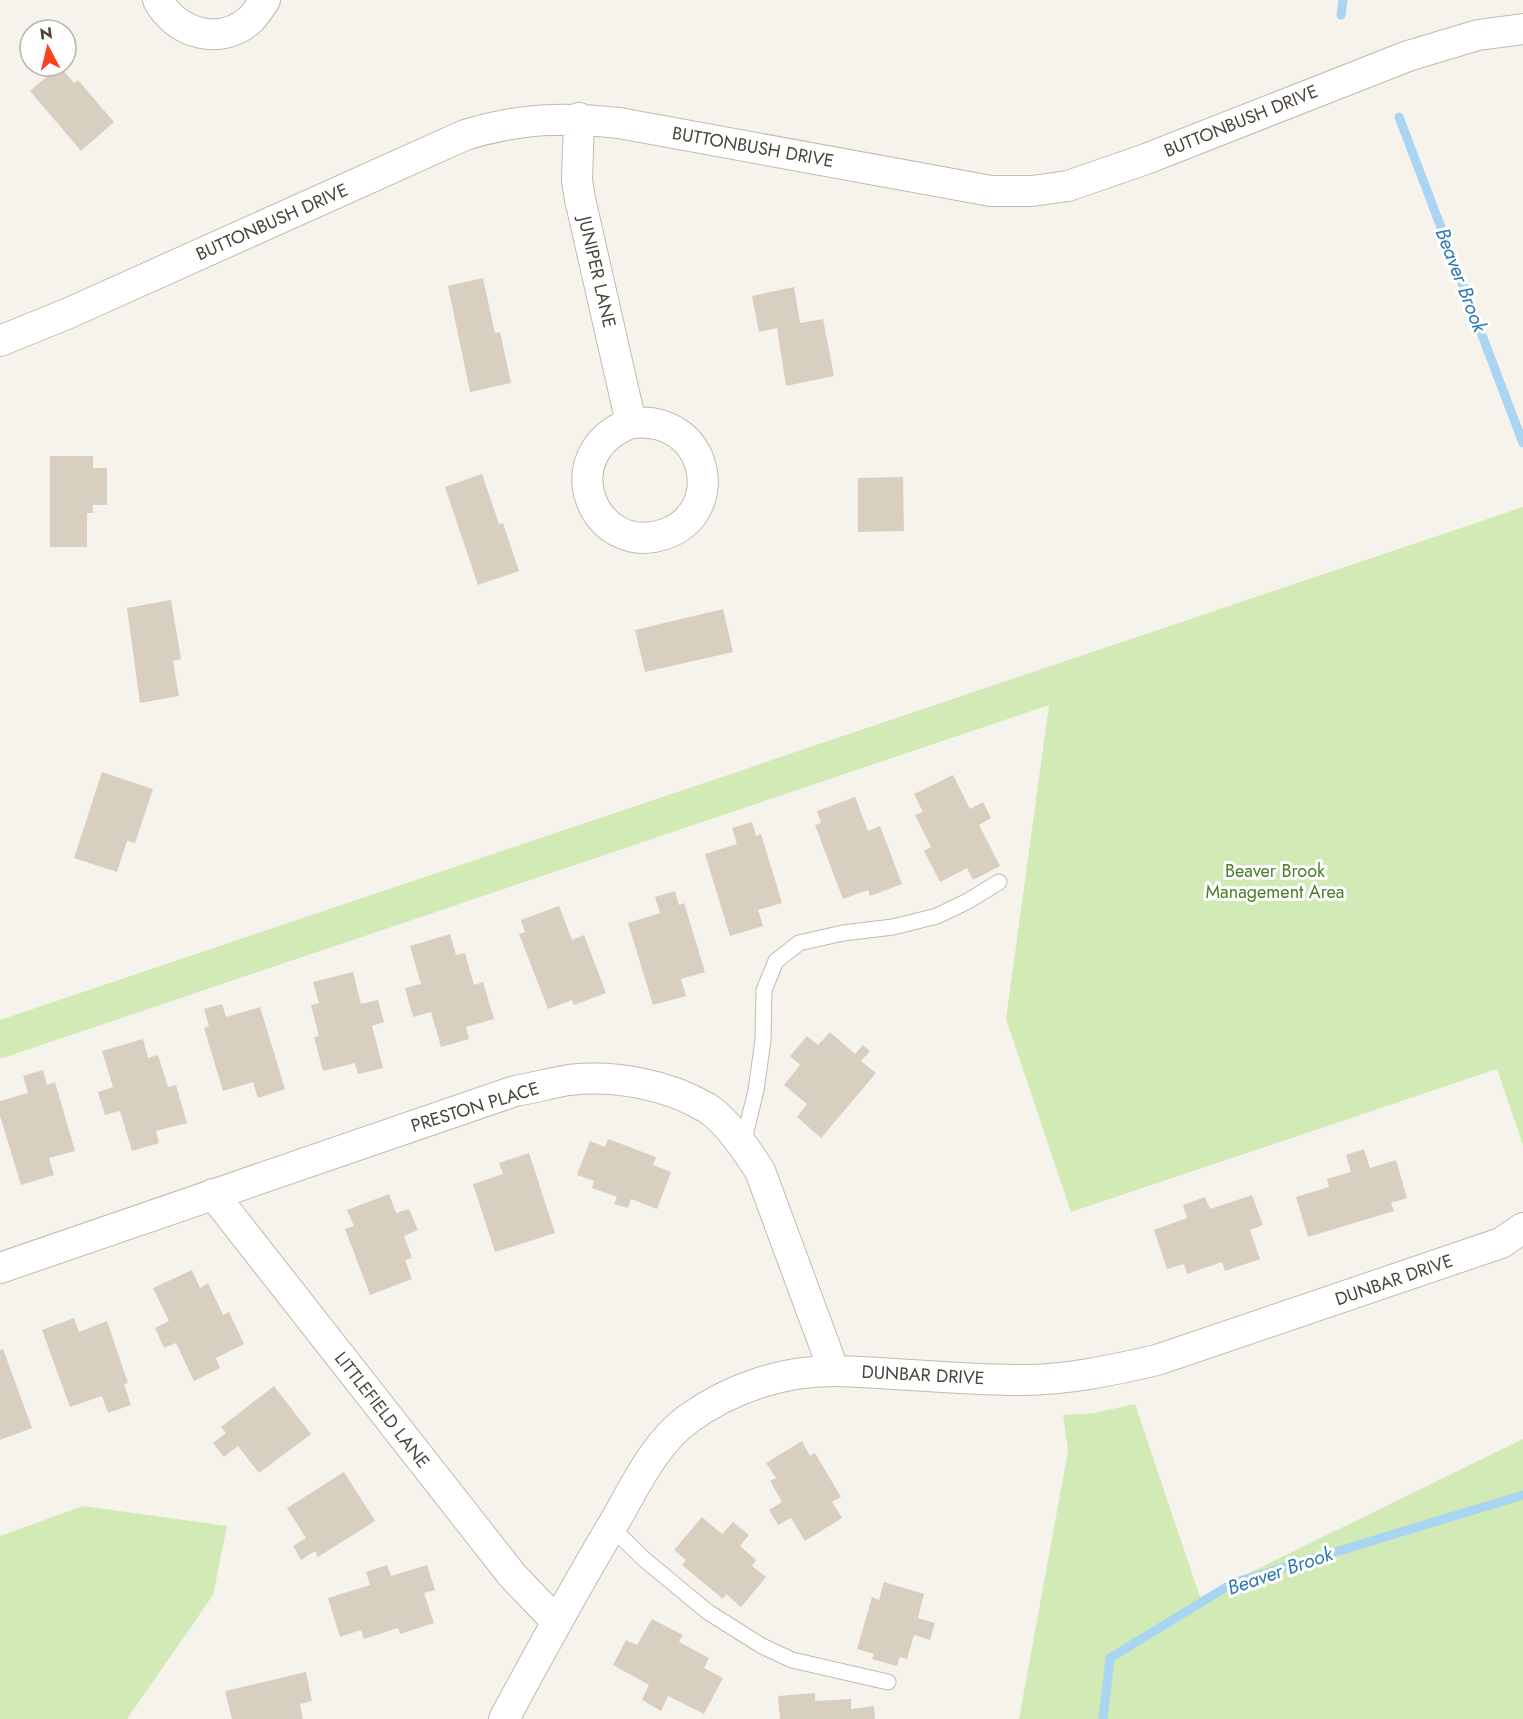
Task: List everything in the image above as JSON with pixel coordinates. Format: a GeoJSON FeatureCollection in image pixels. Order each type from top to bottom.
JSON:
{"type":"FeatureCollection","features":[{"type":"Feature","properties":{"kind":"street"},"geometry":{"type":"LineString","coordinates":[[158,0],[179,25],[202,34],[215,35],[228,33],[251,20],[265,0]]}},
{"type":"Feature","properties":{"kind":"street","name":"BUTTONBUSH DRIVE"},"geometry":{"type":"LineString","coordinates":[[0,341],[69,313],[465,135],[495,126],[523,121],[579,118],[666,131],[991,191],[1032,191],[1068,186],[1146,159],[1408,56],[1478,35],[1523,29]]}},
{"type":"Feature","properties":{"kind":"street","name":"JUNIPER LANE"},"geometry":{"type":"LineString","coordinates":[[579,118],[577,180],[580,199],[631,423]]}},
{"type":"Feature","properties":{"kind":"street","name":"PRESTON PLACE"},"geometry":{"type":"LineString","coordinates":[[0,1268],[515,1091],[570,1080],[615,1079],[668,1090],[708,1109],[743,1144],[760,1171],[834,1371]]}},
{"type":"Feature","properties":{"kind":"street","name":"LITTLEFIELD LANE"},"geometry":{"type":"LineString","coordinates":[[213,1194],[512,1575],[556,1621]]}},
{"type":"Feature","properties":{"kind":"street","name":"DUNBAR DRIVE"},"geometry":{"type":"LineString","coordinates":[[504,1719],[556,1621],[644,1472],[666,1442],[687,1420],[720,1399],[753,1383],[834,1371],[1024,1380],[1110,1371],[1157,1360],[1516,1239]]}},
{"type":"Feature","properties":{"kind":"lane"},"geometry":{"type":"LineString","coordinates":[[743,1144],[756,1090],[763,1040],[764,990],[776,962],[799,943],[843,933],[893,927],[937,916],[999,882]]}},
{"type":"Feature","properties":{"kind":"lane"},"geometry":{"type":"LineString","coordinates":[[611,1527],[645,1560],[708,1612],[762,1646],[792,1660],[888,1682]]}},
{"type":"Feature","properties":{"kind":"green space","name":"Beaver Brook Management Area"},"geometry":{"type":"Polygon","coordinates":[[[1523,507],[1523,1145],[1497,1069],[1071,1212],[1006,1019],[1049,705],[0,1059],[0,1020],[1523,507]]]}},
{"type":"Feature","properties":{"kind":"green space"},"geometry":{"type":"Polygon","coordinates":[[[1135,1404],[1200,1597],[1523,1439],[1523,1719],[1019,1719],[1068,1451],[1063,1415],[1094,1413],[1135,1404]]]}},
{"type":"Feature","properties":{"kind":"green space"},"geometry":{"type":"Polygon","coordinates":[[[83,1506],[227,1526],[213,1595],[127,1719],[0,1719],[0,1536],[83,1506]]]}},
{"type":"Feature","properties":{"kind":"building"},"geometry":{"type":"Polygon","coordinates":[[[45,78],[70,78],[74,83],[78,80],[114,122],[81,151],[30,91],[45,78]]]}},
{"type":"Feature","properties":{"kind":"building"},"geometry":{"type":"Polygon","coordinates":[[[483,278],[495,333],[500,332],[511,383],[470,392],[448,286],[483,278]]]}},
{"type":"Feature","properties":{"kind":"building"},"geometry":{"type":"Polygon","coordinates":[[[794,287],[800,323],[823,319],[834,376],[786,386],[777,328],[759,332],[752,296],[794,287]]]}},
{"type":"Feature","properties":{"kind":"building"},"geometry":{"type":"Polygon","coordinates":[[[50,456],[93,456],[93,468],[107,468],[107,505],[93,505],[93,513],[87,513],[87,547],[50,547],[50,456]]]}},
{"type":"Feature","properties":{"kind":"building"},"geometry":{"type":"Polygon","coordinates":[[[482,474],[499,524],[503,523],[519,571],[478,585],[445,487],[482,474]]]}},
{"type":"Feature","properties":{"kind":"building"},"geometry":{"type":"Polygon","coordinates":[[[903,477],[904,531],[858,532],[858,478],[903,477]]]}},
{"type":"Feature","properties":{"kind":"building"},"geometry":{"type":"Polygon","coordinates":[[[171,600],[181,659],[173,661],[179,696],[140,703],[127,608],[171,600]]]}},
{"type":"Feature","properties":{"kind":"building"},"geometry":{"type":"Polygon","coordinates":[[[723,609],[733,652],[645,672],[635,630],[723,609]]]}},
{"type":"Feature","properties":{"kind":"building"},"geometry":{"type":"Polygon","coordinates":[[[102,772],[153,789],[135,843],[127,841],[117,872],[74,858],[102,772]]]}},
{"type":"Feature","properties":{"kind":"building"},"geometry":{"type":"Polygon","coordinates":[[[953,775],[970,809],[983,802],[991,818],[979,825],[1000,866],[973,880],[967,868],[940,882],[924,851],[931,847],[915,815],[923,812],[914,794],[953,775]]]}},
{"type":"Feature","properties":{"kind":"building"},"geometry":{"type":"Polygon","coordinates":[[[855,797],[868,831],[880,826],[902,884],[870,896],[868,890],[843,899],[815,825],[821,823],[817,811],[855,797]]]}},
{"type":"Feature","properties":{"kind":"building"},"geometry":{"type":"Polygon","coordinates":[[[752,822],[756,836],[761,834],[782,903],[758,910],[763,926],[730,936],[705,854],[737,844],[732,828],[752,822]]]}},
{"type":"Feature","properties":{"kind":"building"},"geometry":{"type":"Polygon","coordinates":[[[675,891],[679,905],[684,903],[705,972],[681,979],[686,996],[653,1005],[628,923],[660,913],[655,897],[675,891]]]}},
{"type":"Feature","properties":{"kind":"building"},"geometry":{"type":"Polygon","coordinates":[[[559,906],[572,940],[584,935],[606,993],[574,1005],[572,1000],[548,1009],[519,934],[525,932],[521,920],[559,906]]]}},
{"type":"Feature","properties":{"kind":"building"},"geometry":{"type":"Polygon","coordinates":[[[450,934],[456,955],[465,953],[474,985],[483,982],[494,1019],[466,1027],[469,1039],[441,1047],[431,1012],[413,1017],[405,988],[421,984],[410,946],[450,934]]]}},
{"type":"Feature","properties":{"kind":"building"},"geometry":{"type":"Polygon","coordinates":[[[353,972],[361,1004],[378,1000],[384,1022],[372,1026],[383,1068],[358,1074],[355,1063],[323,1071],[314,1037],[319,1036],[311,1005],[319,1003],[313,982],[353,972]]]}},
{"type":"Feature","properties":{"kind":"building"},"geometry":{"type":"Polygon","coordinates":[[[222,1004],[226,1017],[260,1007],[285,1089],[258,1098],[253,1082],[223,1091],[204,1028],[209,1026],[204,1009],[222,1004]]]}},
{"type":"Feature","properties":{"kind":"building"},"geometry":{"type":"Polygon","coordinates":[[[830,1032],[855,1054],[863,1045],[870,1051],[861,1061],[876,1073],[821,1138],[797,1117],[807,1104],[784,1085],[800,1065],[790,1056],[807,1036],[818,1045],[830,1032]]]}},
{"type":"Feature","properties":{"kind":"building"},"geometry":{"type":"Polygon","coordinates":[[[143,1039],[148,1058],[158,1055],[168,1087],[176,1085],[187,1123],[156,1131],[159,1143],[132,1151],[120,1111],[105,1115],[98,1092],[113,1087],[102,1051],[143,1039]]]}},
{"type":"Feature","properties":{"kind":"building"},"geometry":{"type":"Polygon","coordinates":[[[43,1070],[47,1085],[55,1082],[75,1151],[49,1158],[54,1175],[21,1185],[0,1116],[0,1101],[28,1093],[23,1076],[43,1070]]]}},
{"type":"Feature","properties":{"kind":"building"},"geometry":{"type":"Polygon","coordinates":[[[608,1139],[656,1157],[653,1165],[671,1172],[657,1209],[631,1199],[628,1208],[614,1204],[617,1197],[592,1188],[594,1181],[577,1175],[590,1141],[605,1147],[608,1139]]]}},
{"type":"Feature","properties":{"kind":"building"},"geometry":{"type":"Polygon","coordinates":[[[1364,1149],[1370,1168],[1396,1160],[1407,1198],[1391,1203],[1394,1211],[1308,1237],[1296,1197],[1329,1187],[1327,1179],[1351,1172],[1346,1155],[1364,1149]]]}},
{"type":"Feature","properties":{"kind":"building"},"geometry":{"type":"Polygon","coordinates":[[[529,1153],[555,1233],[495,1252],[473,1184],[503,1174],[499,1163],[529,1153]]]}},
{"type":"Feature","properties":{"kind":"building"},"geometry":{"type":"Polygon","coordinates":[[[389,1194],[396,1213],[409,1209],[418,1230],[404,1236],[412,1258],[405,1260],[412,1279],[370,1295],[345,1229],[354,1226],[347,1210],[389,1194]]]}},
{"type":"Feature","properties":{"kind":"building"},"geometry":{"type":"Polygon","coordinates":[[[1252,1195],[1263,1225],[1250,1230],[1260,1259],[1225,1271],[1222,1262],[1187,1274],[1184,1264],[1167,1269],[1154,1230],[1187,1218],[1183,1205],[1205,1197],[1210,1209],[1252,1195]]]}},
{"type":"Feature","properties":{"kind":"building"},"geometry":{"type":"Polygon","coordinates":[[[192,1270],[200,1288],[208,1283],[223,1315],[229,1312],[244,1344],[216,1358],[220,1368],[194,1381],[176,1343],[164,1348],[155,1328],[169,1321],[153,1288],[192,1270]]]}},
{"type":"Feature","properties":{"kind":"building"},"geometry":{"type":"Polygon","coordinates":[[[74,1318],[79,1332],[107,1321],[128,1383],[124,1384],[131,1405],[108,1413],[102,1396],[70,1407],[42,1330],[74,1318]]]}},
{"type":"Feature","properties":{"kind":"building"},"geometry":{"type":"Polygon","coordinates":[[[3,1349],[32,1428],[0,1440],[0,1350],[3,1349]]]}},
{"type":"Feature","properties":{"kind":"building"},"geometry":{"type":"Polygon","coordinates":[[[274,1386],[311,1434],[259,1473],[238,1446],[224,1457],[213,1443],[226,1433],[221,1427],[274,1386]]]}},
{"type":"Feature","properties":{"kind":"building"},"geometry":{"type":"Polygon","coordinates":[[[802,1441],[810,1456],[815,1453],[841,1497],[832,1502],[842,1518],[805,1541],[791,1518],[778,1525],[769,1510],[782,1502],[770,1481],[776,1478],[766,1463],[802,1441]]]}},
{"type":"Feature","properties":{"kind":"building"},"geometry":{"type":"Polygon","coordinates":[[[344,1472],[375,1521],[318,1557],[315,1551],[301,1560],[293,1546],[306,1538],[287,1508],[344,1472]]]}},
{"type":"Feature","properties":{"kind":"building"},"geometry":{"type":"Polygon","coordinates":[[[702,1517],[722,1534],[733,1522],[749,1535],[740,1546],[756,1560],[752,1566],[766,1577],[741,1607],[726,1594],[723,1599],[682,1565],[686,1560],[674,1550],[702,1517]]]}},
{"type":"Feature","properties":{"kind":"building"},"geometry":{"type":"Polygon","coordinates":[[[387,1565],[391,1576],[427,1565],[435,1590],[424,1593],[434,1623],[400,1634],[398,1628],[364,1639],[361,1630],[340,1637],[328,1598],[370,1585],[366,1572],[387,1565]]]}},
{"type":"Feature","properties":{"kind":"building"},"geometry":{"type":"Polygon","coordinates":[[[884,1582],[924,1594],[918,1618],[935,1623],[930,1640],[914,1635],[907,1659],[900,1657],[897,1666],[872,1659],[874,1654],[857,1649],[872,1597],[879,1600],[884,1582]]]}},
{"type":"Feature","properties":{"kind":"building"},"geometry":{"type":"Polygon","coordinates":[[[652,1619],[683,1635],[679,1642],[709,1658],[704,1668],[723,1678],[704,1714],[668,1696],[661,1711],[642,1700],[649,1685],[613,1665],[626,1640],[637,1645],[652,1619]]]}},
{"type":"Feature","properties":{"kind":"building"},"geometry":{"type":"Polygon","coordinates":[[[306,1672],[312,1701],[300,1704],[303,1719],[232,1719],[225,1691],[306,1672]]]}},
{"type":"Feature","properties":{"kind":"building"},"geometry":{"type":"Polygon","coordinates":[[[815,1693],[815,1701],[851,1699],[851,1709],[874,1706],[875,1719],[780,1719],[778,1696],[815,1693]]]}},
{"type":"Feature","properties":{"kind":"waterway","name":"Beaver Brook"},"geometry":{"type":"LineString","coordinates":[[1341,15],[1343,0]]}},
{"type":"Feature","properties":{"kind":"waterway","name":"Beaver Brook"},"geometry":{"type":"LineString","coordinates":[[1399,117],[1523,443]]}},
{"type":"Feature","properties":{"kind":"waterway","name":"Beaver Brook"},"geometry":{"type":"LineString","coordinates":[[1103,1719],[1110,1658],[1233,1583],[1523,1495]]}}]}
